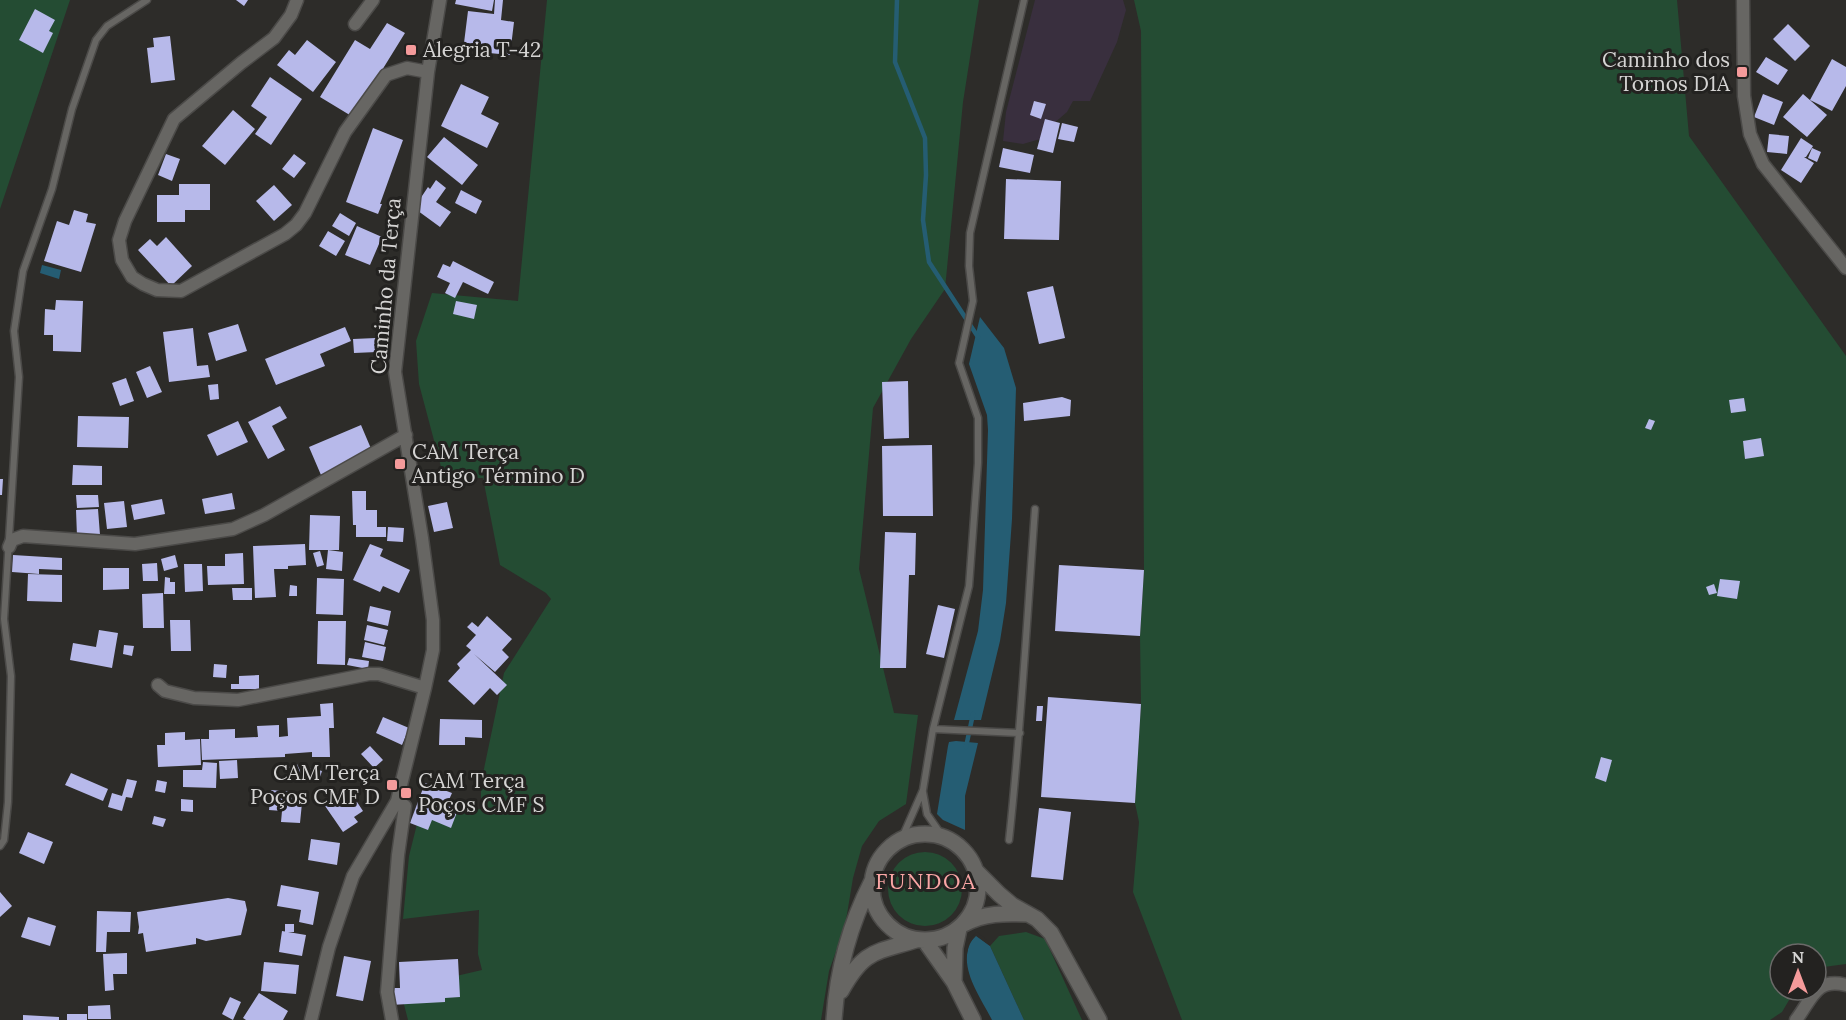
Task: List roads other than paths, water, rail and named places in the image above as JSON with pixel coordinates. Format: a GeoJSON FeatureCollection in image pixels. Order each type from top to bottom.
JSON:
{"type":"FeatureCollection","features":[{"type":"Feature","properties":{"kind":"main road"},"geometry":{"type":"LineString","coordinates":[[834,1020],[841,969],[856,911],[882,856],[902,840],[911,836],[938,836],[964,850],[976,871],[1005,899],[1037,919],[1051,933],[1099,1020]]}},
{"type":"Feature","properties":{"kind":"main road"},"geometry":{"type":"LineString","coordinates":[[954,982],[955,948],[978,894],[976,871]]}},
{"type":"Feature","properties":{"kind":"main road"},"geometry":{"type":"LineString","coordinates":[[872,881],[874,901],[882,919],[897,933],[921,940],[954,982],[973,1020]]}},
{"type":"Feature","properties":{"kind":"main road"},"geometry":{"type":"LineString","coordinates":[[835,1002],[854,969],[861,960],[873,953],[921,940],[939,939],[964,924],[1001,914],[1027,914]]}},
{"type":"Feature","properties":{"kind":"street"},"geometry":{"type":"LineString","coordinates":[[297,0],[291,15],[274,38],[174,119],[125,221],[119,240],[122,260],[132,276],[143,284],[157,290],[181,291],[285,234],[305,213],[345,132],[386,75],[407,68],[428,72]]}},
{"type":"Feature","properties":{"kind":"street"},"geometry":{"type":"LineString","coordinates":[[356,24],[374,0]]}},
{"type":"Feature","properties":{"kind":"street","name":"Caminho da Terça"},"geometry":{"type":"LineString","coordinates":[[311,1020],[329,946],[353,876],[397,801],[433,650],[433,620],[395,372],[428,72],[440,0]]}},
{"type":"Feature","properties":{"kind":"street"},"geometry":{"type":"LineString","coordinates":[[1743,0],[1744,96],[1750,134],[1763,164],[1846,268]]}},
{"type":"Feature","properties":{"kind":"street"},"geometry":{"type":"LineString","coordinates":[[9,547],[12,540],[23,536],[135,544],[233,529],[264,515],[406,435]]}},
{"type":"Feature","properties":{"kind":"street"},"geometry":{"type":"LineString","coordinates":[[158,685],[165,691],[194,698],[238,700],[369,674],[379,674],[425,688]]}},
{"type":"Feature","properties":{"kind":"street"},"geometry":{"type":"LineString","coordinates":[[392,1020],[387,992],[398,855],[405,815],[405,806],[397,801]]}},
{"type":"Feature","properties":{"kind":"street"},"geometry":{"type":"LineString","coordinates":[[1796,1020],[1819,986],[1834,982],[1846,985]]}},
{"type":"Feature","properties":{"kind":"lane"},"geometry":{"type":"LineString","coordinates":[[0,846],[4,840],[8,802],[11,676],[4,619],[19,377],[14,331],[23,271],[52,189],[72,109],[96,40],[107,26],[147,0]]}},
{"type":"Feature","properties":{"kind":"lane"},"geometry":{"type":"LineString","coordinates":[[902,840],[923,790],[933,729],[969,586],[978,463],[978,418],[959,363],[973,301],[969,266],[970,233],[1024,0]]}},
{"type":"Feature","properties":{"kind":"lane"},"geometry":{"type":"LineString","coordinates":[[1010,840],[1020,733],[1035,508]]}},
{"type":"Feature","properties":{"kind":"lane"},"geometry":{"type":"LineString","coordinates":[[933,729],[1020,733]]}},
{"type":"Feature","properties":{"kind":"lane"},"geometry":{"type":"LineString","coordinates":[[923,790],[927,813],[938,836]]}},
{"type":"Feature","properties":{"kind":"water"},"geometry":{"type":"Polygon","coordinates":[[[42,265],[61,270],[59,279],[40,273],[42,265]]]}},
{"type":"Feature","properties":{"kind":"water"},"geometry":{"type":"Polygon","coordinates":[[[980,317],[1004,348],[1016,388],[1012,519],[1006,603],[1000,641],[981,720],[954,720],[978,631],[983,590],[988,430],[987,415],[969,364],[980,317]]]}},
{"type":"Feature","properties":{"kind":"water"},"geometry":{"type":"Polygon","coordinates":[[[949,742],[978,743],[965,796],[965,830],[943,820],[937,814],[949,742]]]}},
{"type":"Feature","properties":{"kind":"water"},"geometry":{"type":"Polygon","coordinates":[[[976,935],[990,946],[1024,1020],[992,1020],[975,989],[968,966],[967,956],[976,935]]]}},
{"type":"Feature","properties":{"kind":"waterway"},"geometry":{"type":"LineString","coordinates":[[897,0],[895,62],[925,138],[926,175],[923,220],[929,262],[978,337]]}},
{"type":"Feature","properties":{"kind":"waterway"},"geometry":{"type":"LineString","coordinates":[[966,747],[973,714]]}},
{"type":"Feature","properties":{"kind":"place","name":"Alegria T-42"},"geometry":{"type":"Point","coordinates":[411,50]}},
{"type":"Feature","properties":{"kind":"place","name":"Caminho dos Tornos D1A"},"geometry":{"type":"Point","coordinates":[1742,72]}},
{"type":"Feature","properties":{"kind":"place","name":"CAM Terça Antigo Término D"},"geometry":{"type":"Point","coordinates":[400,464]}},
{"type":"Feature","properties":{"kind":"place","name":"CAM Terça Poços CMF D"},"geometry":{"type":"Point","coordinates":[392,785]}},
{"type":"Feature","properties":{"kind":"place","name":"CAM Terça Poços CMF S"},"geometry":{"type":"Point","coordinates":[406,793]}},
{"type":"Feature","properties":{"kind":"district","name":"FUNDOA"},"geometry":{"type":"Point","coordinates":[926,881]}}]}
